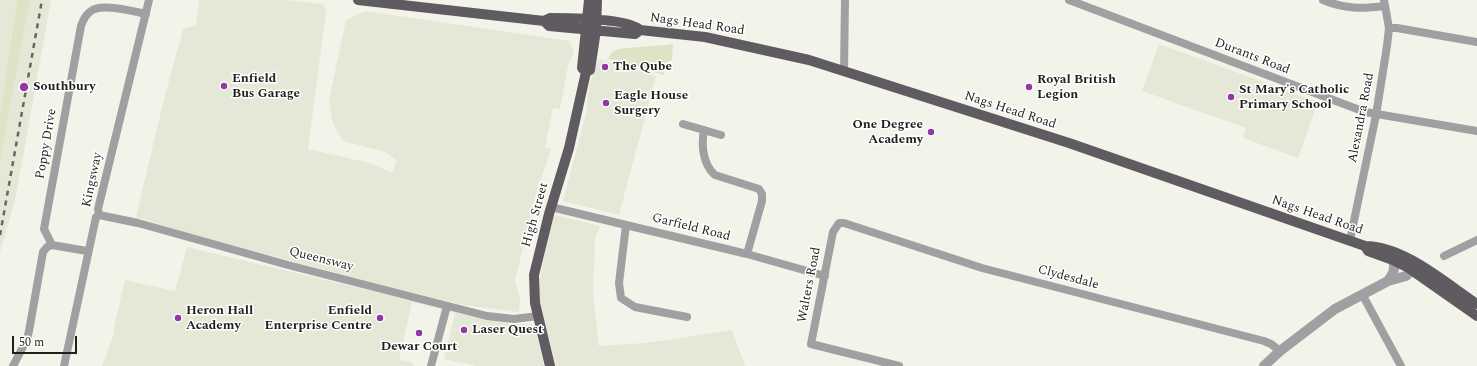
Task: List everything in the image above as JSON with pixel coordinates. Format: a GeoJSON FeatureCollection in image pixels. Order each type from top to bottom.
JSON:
{"type":"FeatureCollection","features":[{"type":"Feature","properties":{"kind":"main road","name":"Nags Head Road"},"geometry":{"type":"LineString","coordinates":[[358,0],[411,3],[457,12],[544,21],[549,26],[592,25],[635,34],[640,30],[680,33],[740,44],[808,60],[1069,143],[1365,246],[1377,246],[1396,257]]}},
{"type":"Feature","properties":{"kind":"main road","name":"High Street"},"geometry":{"type":"LineString","coordinates":[[589,0],[592,25]]}},
{"type":"Feature","properties":{"kind":"main road","name":"High Street"},"geometry":{"type":"LineString","coordinates":[[550,366],[538,316],[534,275],[551,207],[569,148],[586,72],[582,68],[597,0]]}},
{"type":"Feature","properties":{"kind":"main road"},"geometry":{"type":"LineString","coordinates":[[1396,257],[1413,266],[1411,271],[1477,316]]}},
{"type":"Feature","properties":{"kind":"main road"},"geometry":{"type":"LineString","coordinates":[[1396,257],[1418,264],[1477,304]]}},
{"type":"Feature","properties":{"kind":"street","name":"Kingsway"},"geometry":{"type":"LineString","coordinates":[[64,366],[88,251],[96,217],[99,215],[98,209],[106,173],[149,0]]}},
{"type":"Feature","properties":{"kind":"street"},"geometry":{"type":"LineString","coordinates":[[844,71],[845,0]]}},
{"type":"Feature","properties":{"kind":"street","name":"Durants Road"},"geometry":{"type":"LineString","coordinates":[[1068,0],[1292,86],[1376,115],[1477,131]]}},
{"type":"Feature","properties":{"kind":"street"},"geometry":{"type":"LineString","coordinates":[[1323,0],[1339,7],[1364,8],[1384,3]]}},
{"type":"Feature","properties":{"kind":"street","name":"Alexandra Road"},"geometry":{"type":"LineString","coordinates":[[1350,240],[1376,115],[1389,28],[1384,3]]}},
{"type":"Feature","properties":{"kind":"street","name":"Poppy Drive"},"geometry":{"type":"LineString","coordinates":[[52,245],[44,228],[81,26],[85,16],[92,10],[103,8],[146,14]]}},
{"type":"Feature","properties":{"kind":"street"},"geometry":{"type":"LineString","coordinates":[[1389,28],[1397,28],[1477,42]]}},
{"type":"Feature","properties":{"kind":"street"},"geometry":{"type":"LineString","coordinates":[[683,124],[721,135]]}},
{"type":"Feature","properties":{"kind":"street"},"geometry":{"type":"LineString","coordinates":[[704,130],[703,147],[710,170],[715,175],[759,189],[762,194],[762,201],[747,254]]}},
{"type":"Feature","properties":{"kind":"street","name":"Garfield Road"},"geometry":{"type":"LineString","coordinates":[[551,207],[747,254],[825,276]]}},
{"type":"Feature","properties":{"kind":"street","name":"Queensway"},"geometry":{"type":"LineString","coordinates":[[99,215],[138,223],[288,265],[487,316],[506,318],[538,316]]}},
{"type":"Feature","properties":{"kind":"street","name":"Walters Road"},"geometry":{"type":"LineString","coordinates":[[851,225],[844,223],[836,225],[833,232],[811,344],[900,366]]}},
{"type":"Feature","properties":{"kind":"street"},"geometry":{"type":"LineString","coordinates":[[626,225],[619,283],[621,298],[635,307],[687,318]]}},
{"type":"Feature","properties":{"kind":"street","name":"Clydesdale"},"geometry":{"type":"LineString","coordinates":[[851,225],[982,268],[1264,341],[1272,344],[1280,351]]}},
{"type":"Feature","properties":{"kind":"street"},"geometry":{"type":"LineString","coordinates":[[1444,256],[1477,240]]}},
{"type":"Feature","properties":{"kind":"street"},"geometry":{"type":"LineString","coordinates":[[13,366],[27,339],[44,252],[47,247],[52,245],[88,251]]}},
{"type":"Feature","properties":{"kind":"street"},"geometry":{"type":"LineString","coordinates":[[1388,281],[1393,275],[1396,257]]}},
{"type":"Feature","properties":{"kind":"street"},"geometry":{"type":"LineString","coordinates":[[1264,366],[1280,351],[1335,309],[1388,281],[1406,276],[1411,271]]}},
{"type":"Feature","properties":{"kind":"street"},"geometry":{"type":"LineString","coordinates":[[1362,294],[1401,366]]}},
{"type":"Feature","properties":{"kind":"street"},"geometry":{"type":"LineString","coordinates":[[431,366],[447,306]]}},
{"type":"Feature","properties":{"kind":"shaded area"},"geometry":{"type":"Polygon","coordinates":[[[0,0],[17,0],[0,115],[0,0]]]}},
{"type":"Feature","properties":{"kind":"shaded area"},"geometry":{"type":"Polygon","coordinates":[[[30,0],[51,0],[16,196],[0,253],[0,161],[30,0]]]}},
{"type":"Feature","properties":{"kind":"shaded area"},"geometry":{"type":"Polygon","coordinates":[[[199,0],[288,0],[322,4],[325,7],[326,12],[308,149],[370,163],[392,173],[397,161],[385,152],[343,141],[333,124],[329,100],[346,20],[365,11],[569,41],[574,52],[568,66],[560,109],[553,108],[545,148],[551,149],[537,190],[515,281],[520,299],[519,312],[464,305],[390,287],[190,234],[136,217],[163,103],[183,29],[196,25],[199,0]]]}},
{"type":"Feature","properties":{"kind":"shaded area","name":"St Mary's Catholic Primary School"},"geometry":{"type":"Polygon","coordinates":[[[1159,44],[1318,102],[1298,158],[1243,138],[1246,128],[1142,91],[1159,44]]]}},
{"type":"Feature","properties":{"kind":"shaded area"},"geometry":{"type":"Polygon","coordinates":[[[599,59],[656,76],[619,215],[563,201],[586,114],[589,85],[599,59]]]}},
{"type":"Feature","properties":{"kind":"shaded area"},"geometry":{"type":"Polygon","coordinates":[[[551,214],[600,226],[595,239],[593,293],[599,346],[646,343],[732,330],[745,366],[556,366],[538,293],[551,214]]]}},
{"type":"Feature","properties":{"kind":"shaded area"},"geometry":{"type":"Polygon","coordinates":[[[187,247],[401,298],[432,302],[510,324],[531,324],[535,327],[544,366],[476,366],[444,359],[455,313],[412,302],[399,360],[411,362],[415,366],[102,366],[115,331],[113,331],[125,280],[175,291],[187,247]]]}},
{"type":"Feature","properties":{"kind":"green space"},"geometry":{"type":"Polygon","coordinates":[[[17,0],[30,0],[0,161],[0,115],[17,0]]]}},
{"type":"Feature","properties":{"kind":"green space"},"geometry":{"type":"Polygon","coordinates":[[[673,44],[672,60],[665,63],[664,75],[608,59],[613,51],[617,50],[673,44]]]}},
{"type":"Feature","properties":{"kind":"railway"},"geometry":{"type":"LineString","coordinates":[[0,235],[42,0]]}},
{"type":"Feature","properties":{"kind":"place","name":"The Qube"},"geometry":{"type":"Point","coordinates":[605,67]}},
{"type":"Feature","properties":{"kind":"place","name":"Enfield Bus Garage"},"geometry":{"type":"Point","coordinates":[224,86]}},
{"type":"Feature","properties":{"kind":"place","name":"Southbury"},"geometry":{"type":"Point","coordinates":[24,87]}},
{"type":"Feature","properties":{"kind":"place","name":"Royal British Legion"},"geometry":{"type":"Point","coordinates":[1029,87]}},
{"type":"Feature","properties":{"kind":"place","name":"St Mary's Catholic Primary School"},"geometry":{"type":"Point","coordinates":[1231,97]}},
{"type":"Feature","properties":{"kind":"place","name":"Eagle House Surgery"},"geometry":{"type":"Point","coordinates":[606,103]}},
{"type":"Feature","properties":{"kind":"place","name":"One Degree Academy"},"geometry":{"type":"Point","coordinates":[931,132]}},
{"type":"Feature","properties":{"kind":"place","name":"Heron Hall Academy"},"geometry":{"type":"Point","coordinates":[178,318]}},
{"type":"Feature","properties":{"kind":"place","name":"Enfield Enterprise Centre"},"geometry":{"type":"Point","coordinates":[380,318]}},
{"type":"Feature","properties":{"kind":"place","name":"Laser Quest"},"geometry":{"type":"Point","coordinates":[464,330]}},
{"type":"Feature","properties":{"kind":"place","name":"Dewar Court"},"geometry":{"type":"Point","coordinates":[419,333]}}]}
